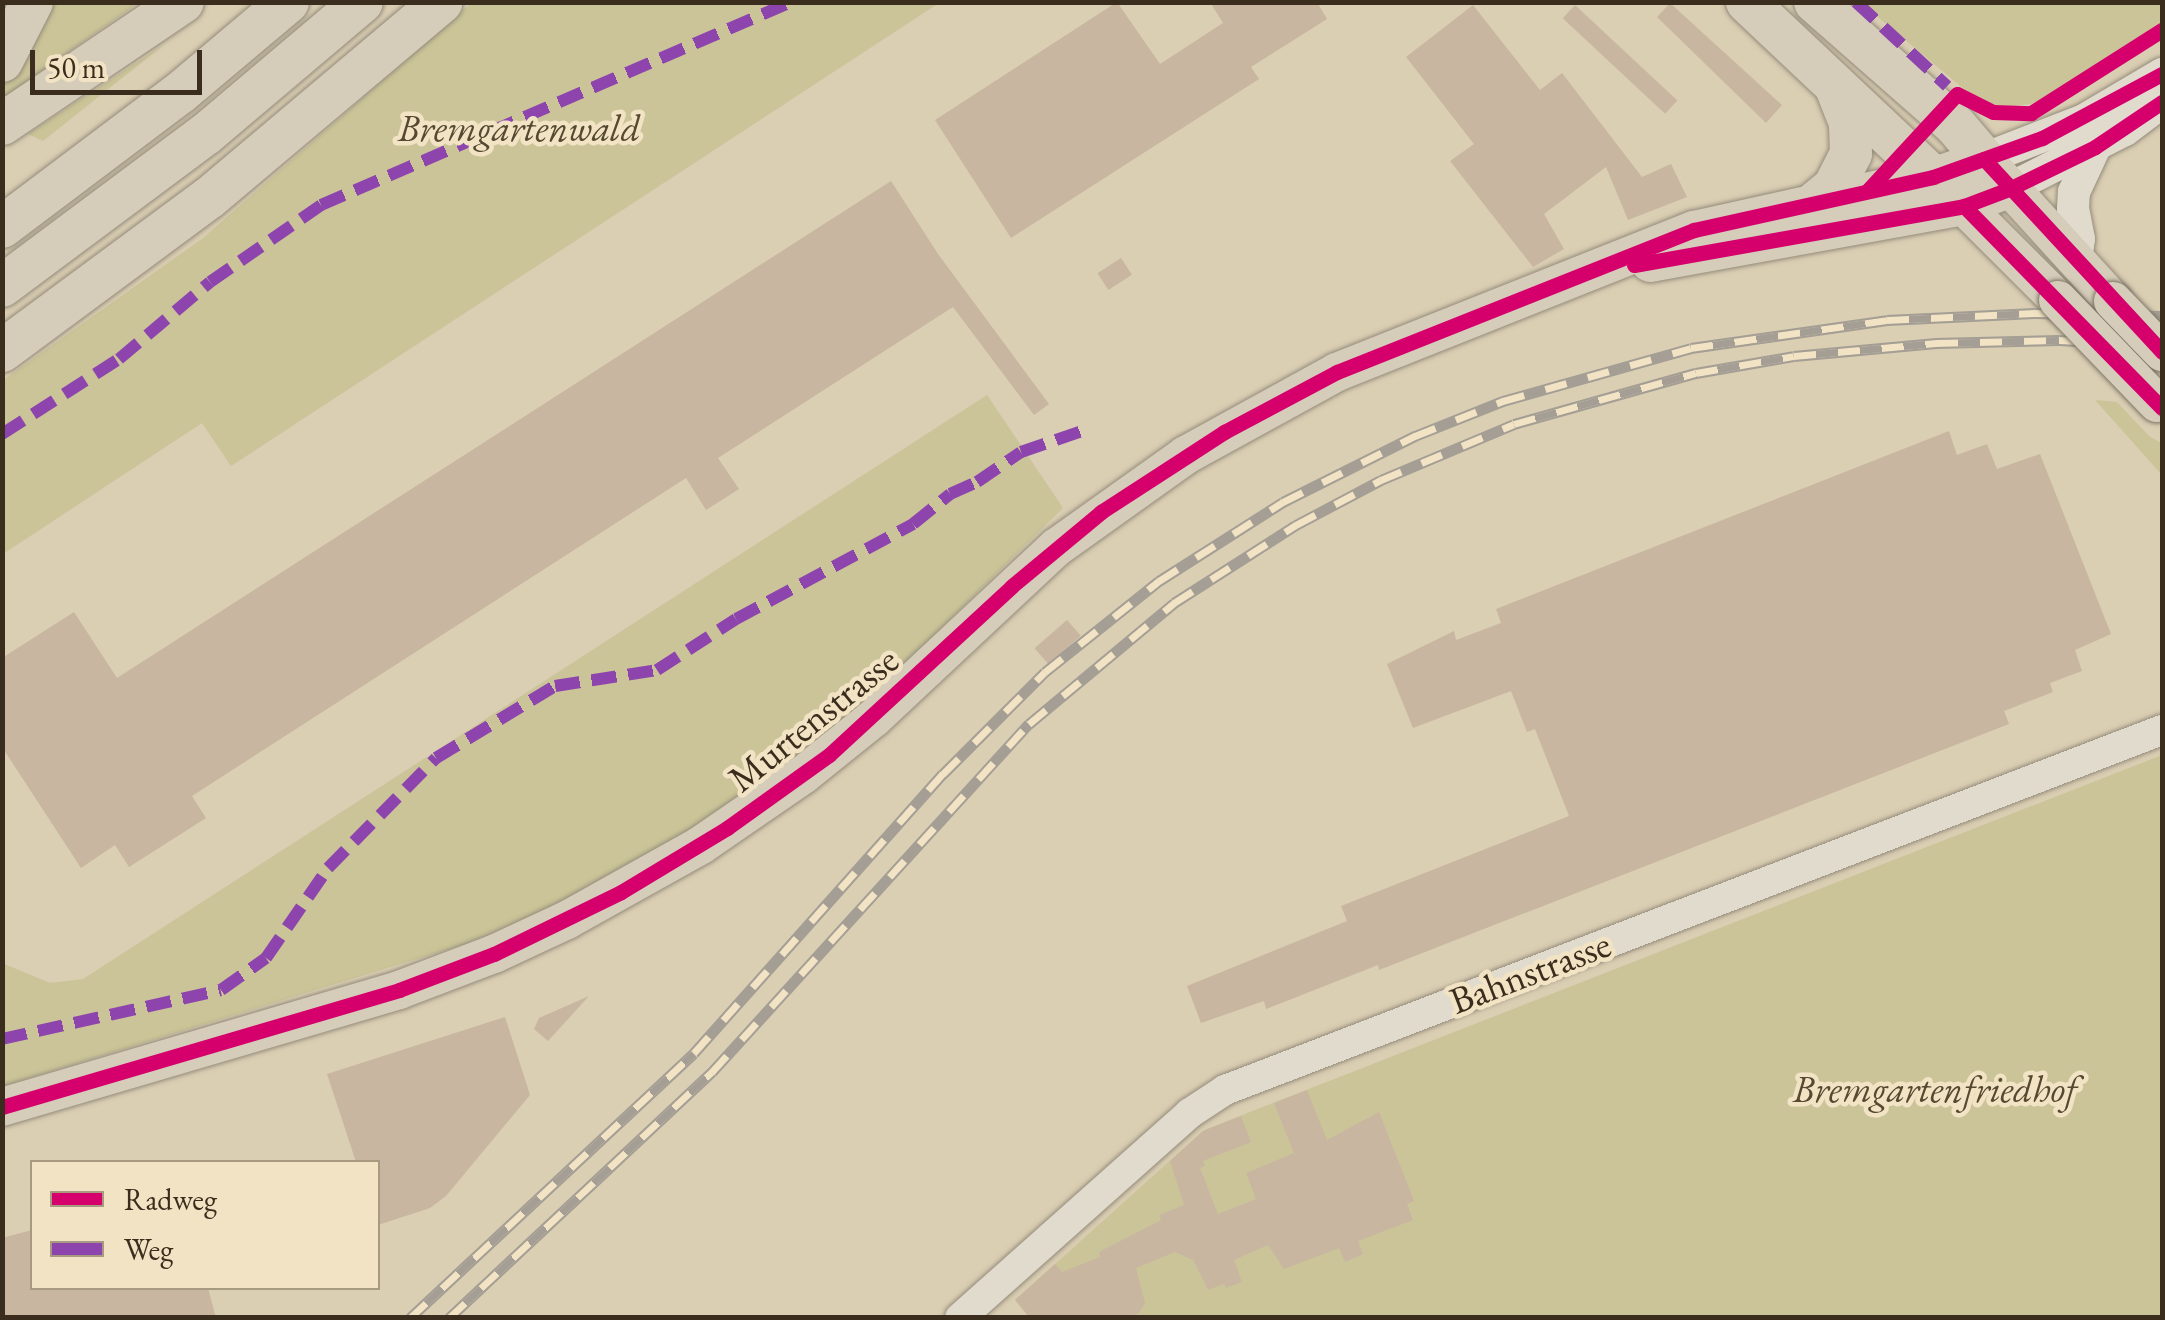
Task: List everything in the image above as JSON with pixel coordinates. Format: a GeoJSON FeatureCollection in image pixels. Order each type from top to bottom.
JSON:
{"type":"FeatureCollection","features":[{"type":"Feature","properties":{"kind":"highway"},"geometry":{"type":"LineString","coordinates":[[2,61],[32,2]]}},
{"type":"Feature","properties":{"kind":"highway"},"geometry":{"type":"LineString","coordinates":[[12,119],[183,2]]}},
{"type":"Feature","properties":{"kind":"highway"},"geometry":{"type":"LineString","coordinates":[[2,227],[120,140],[288,2]]}},
{"type":"Feature","properties":{"kind":"highway"},"geometry":{"type":"LineString","coordinates":[[2,286],[206,134],[362,2]]}},
{"type":"Feature","properties":{"kind":"highway"},"geometry":{"type":"LineString","coordinates":[[2,351],[221,189],[442,2]]}},
{"type":"Feature","properties":{"kind":"highway"},"geometry":{"type":"LineString","coordinates":[[1748,2],[1948,191]]}},
{"type":"Feature","properties":{"kind":"highway"},"geometry":{"type":"LineString","coordinates":[[1815,2],[1954,125],[1996,174]]}},
{"type":"Feature","properties":{"kind":"highway"},"geometry":{"type":"LineString","coordinates":[[1817,201],[1844,173],[1851,154],[1850,123],[1834,80]]}},
{"type":"Feature","properties":{"kind":"main road"},"geometry":{"type":"LineString","coordinates":[[1996,174],[2162,74]]}},
{"type":"Feature","properties":{"kind":"main road"},"geometry":{"type":"LineString","coordinates":[[1996,174],[2095,147],[2162,102]]}},
{"type":"Feature","properties":{"kind":"main road"},"geometry":{"type":"LineString","coordinates":[[2076,262],[2079,239],[2072,209],[2074,192],[2095,147]]}},
{"type":"Feature","properties":{"kind":"main road"},"geometry":{"type":"LineString","coordinates":[[1996,174],[2162,352]]}},
{"type":"Feature","properties":{"kind":"main road","name":"Murtenstrasse"},"geometry":{"type":"LineString","coordinates":[[1604,270],[1698,256],[1948,191],[1996,174]]}},
{"type":"Feature","properties":{"kind":"main road"},"geometry":{"type":"LineString","coordinates":[[1948,191],[2160,406]]}},
{"type":"Feature","properties":{"kind":"main road","name":"Murtenstrasse"},"geometry":{"type":"LineString","coordinates":[[2,1107],[399,990],[494,954],[579,914],[701,845],[803,775],[874,718],[1056,547],[1186,455],[1337,372],[1494,308],[1604,270],[1694,230],[1817,201],[1948,191]]}},
{"type":"Feature","properties":{"kind":"street","name":"Bahnstrasse"},"geometry":{"type":"LineString","coordinates":[[960,1318],[1190,1113],[1225,1090],[2162,730]]}},
{"type":"Feature","properties":{"kind":"green space"},"geometry":{"type":"Polygon","coordinates":[[[44,3],[138,3],[57,60],[33,89],[3,108],[3,81],[44,3]]]}},
{"type":"Feature","properties":{"kind":"green space","name":"Bremgartenwald"},"geometry":{"type":"Polygon","coordinates":[[[471,3],[939,3],[231,466],[202,423],[3,554],[2,381],[203,238],[471,3]]]}},
{"type":"Feature","properties":{"kind":"green space"},"geometry":{"type":"Polygon","coordinates":[[[1861,3],[2162,3],[2162,31],[2055,94],[2031,104],[2003,107],[1979,100],[1861,3]]]}},
{"type":"Feature","properties":{"kind":"green space"},"geometry":{"type":"Polygon","coordinates":[[[165,44],[43,141],[28,134],[165,44]]]}},
{"type":"Feature","properties":{"kind":"green space"},"geometry":{"type":"Polygon","coordinates":[[[987,395],[1063,508],[877,691],[794,760],[688,832],[560,903],[466,944],[3,1086],[2,963],[50,983],[83,979],[987,395]]]}},
{"type":"Feature","properties":{"kind":"green space"},"geometry":{"type":"Polygon","coordinates":[[[2095,400],[2117,402],[2150,437],[2162,443],[2162,475],[2095,400]]]}},
{"type":"Feature","properties":{"kind":"green space","name":"Bremgartenfriedhof"},"geometry":{"type":"Polygon","coordinates":[[[2162,755],[2162,1317],[1030,1318],[1015,1300],[1204,1130],[2162,755]]]}},
{"type":"Feature","properties":{"kind":"building"},"geometry":{"type":"Polygon","coordinates":[[[1117,2],[1160,64],[1223,23],[1210,2],[1317,2],[1327,19],[1251,67],[1259,79],[1011,238],[935,120],[1117,2]]]}},
{"type":"Feature","properties":{"kind":"building"},"geometry":{"type":"Polygon","coordinates":[[[1670,3],[1782,105],[1766,123],[1657,17],[1670,3]]]}},
{"type":"Feature","properties":{"kind":"building"},"geometry":{"type":"Polygon","coordinates":[[[1473,5],[1540,90],[1562,73],[1642,177],[1671,164],[1687,197],[1628,220],[1606,167],[1544,214],[1564,249],[1533,267],[1450,161],[1474,144],[1406,57],[1473,5]]]}},
{"type":"Feature","properties":{"kind":"building"},"geometry":{"type":"Polygon","coordinates":[[[1575,5],[1677,100],[1665,114],[1563,18],[1575,5]]]}},
{"type":"Feature","properties":{"kind":"building"},"geometry":{"type":"Polygon","coordinates":[[[891,181],[938,254],[1049,404],[1034,415],[953,307],[718,458],[739,489],[706,510],[686,478],[192,796],[206,818],[129,867],[115,845],[81,868],[2,747],[2,658],[74,612],[117,678],[891,181]]]}},
{"type":"Feature","properties":{"kind":"building"},"geometry":{"type":"Polygon","coordinates":[[[1121,258],[1132,275],[1108,290],[1098,273],[1121,258]]]}},
{"type":"Feature","properties":{"kind":"building"},"geometry":{"type":"Polygon","coordinates":[[[1949,431],[1957,455],[1987,444],[1997,469],[2040,454],[2111,634],[2075,650],[2082,671],[2050,683],[2053,692],[2004,711],[2009,724],[1379,970],[1378,965],[1266,1009],[1264,1001],[1201,1023],[1187,986],[1347,921],[1341,906],[1569,816],[1535,729],[1527,732],[1511,691],[1413,728],[1387,664],[1454,631],[1456,640],[1501,623],[1496,609],[1949,431]]]}},
{"type":"Feature","properties":{"kind":"building"},"geometry":{"type":"Polygon","coordinates":[[[1067,620],[1081,636],[1048,664],[1035,648],[1067,620]]]}},
{"type":"Feature","properties":{"kind":"building"},"geometry":{"type":"Polygon","coordinates":[[[589,996],[548,1041],[534,1029],[539,1018],[589,996]]]}},
{"type":"Feature","properties":{"kind":"building"},"geometry":{"type":"Polygon","coordinates":[[[505,1017],[530,1095],[446,1196],[430,1208],[380,1224],[380,1160],[355,1160],[327,1074],[505,1017]]]}},
{"type":"Feature","properties":{"kind":"building"},"geometry":{"type":"Polygon","coordinates":[[[1307,1090],[1327,1140],[1379,1112],[1414,1201],[1407,1204],[1413,1220],[1358,1241],[1363,1254],[1345,1262],[1339,1248],[1284,1269],[1268,1245],[1234,1260],[1242,1282],[1226,1288],[1224,1284],[1208,1290],[1193,1260],[1175,1252],[1136,1268],[1145,1303],[1139,1313],[1127,1318],[1030,1318],[1015,1300],[1055,1264],[1062,1272],[1100,1257],[1099,1252],[1161,1220],[1159,1215],[1184,1205],[1170,1161],[1203,1131],[1241,1116],[1251,1142],[1203,1161],[1205,1166],[1200,1168],[1218,1214],[1256,1199],[1246,1173],[1294,1153],[1274,1103],[1307,1090]]]}},
{"type":"Feature","properties":{"kind":"building"},"geometry":{"type":"Polygon","coordinates":[[[30,1231],[30,1290],[209,1290],[216,1318],[2,1318],[2,1238],[30,1231]]]}},
{"type":"Feature","properties":{"kind":"railway"},"geometry":{"type":"LineString","coordinates":[[410,1318],[694,1053],[943,774],[1045,672],[1159,581],[1283,502],[1415,436],[1503,401],[1691,348],[1887,320],[2035,313],[2162,316]]}},
{"type":"Feature","properties":{"kind":"railway"},"geometry":{"type":"LineString","coordinates":[[449,1318],[712,1072],[1029,724],[1174,603],[1296,525],[1381,480],[1514,424],[1696,373],[1794,356],[1936,343],[2059,340],[2162,346]]}},
{"type":"Feature","properties":{"kind":"marked path"},"geometry":{"type":"LineString","coordinates":[[2,434],[119,359],[210,282],[321,205],[791,2]]}},
{"type":"Feature","properties":{"kind":"marked path"},"geometry":{"type":"LineString","coordinates":[[1856,2],[1947,86]]}},
{"type":"Feature","properties":{"kind":"marked path"},"geometry":{"type":"LineString","coordinates":[[2,1039],[221,990],[266,958],[328,868],[436,758],[555,686],[657,670],[736,619],[913,524],[950,494],[977,482],[1021,452],[1082,431]]}},
{"type":"Feature","properties":{"kind":"cycle path"},"geometry":{"type":"LineString","coordinates":[[1868,190],[1957,94],[1993,112],[2031,113],[2162,30]]}},
{"type":"Feature","properties":{"kind":"cycle path"},"geometry":{"type":"LineString","coordinates":[[2,1107],[399,990],[494,954],[621,892],[727,828],[829,755],[1012,586],[1101,512],[1224,432],[1337,372],[1694,230],[1933,177],[2042,138],[2162,74]]}},
{"type":"Feature","properties":{"kind":"cycle path"},"geometry":{"type":"LineString","coordinates":[[1634,265],[1964,206],[2095,147],[2162,102]]}},
{"type":"Feature","properties":{"kind":"cycle path"},"geometry":{"type":"LineString","coordinates":[[1984,159],[2162,352]]}},
{"type":"Feature","properties":{"kind":"cycle path"},"geometry":{"type":"LineString","coordinates":[[1964,206],[2162,408]]}}]}
